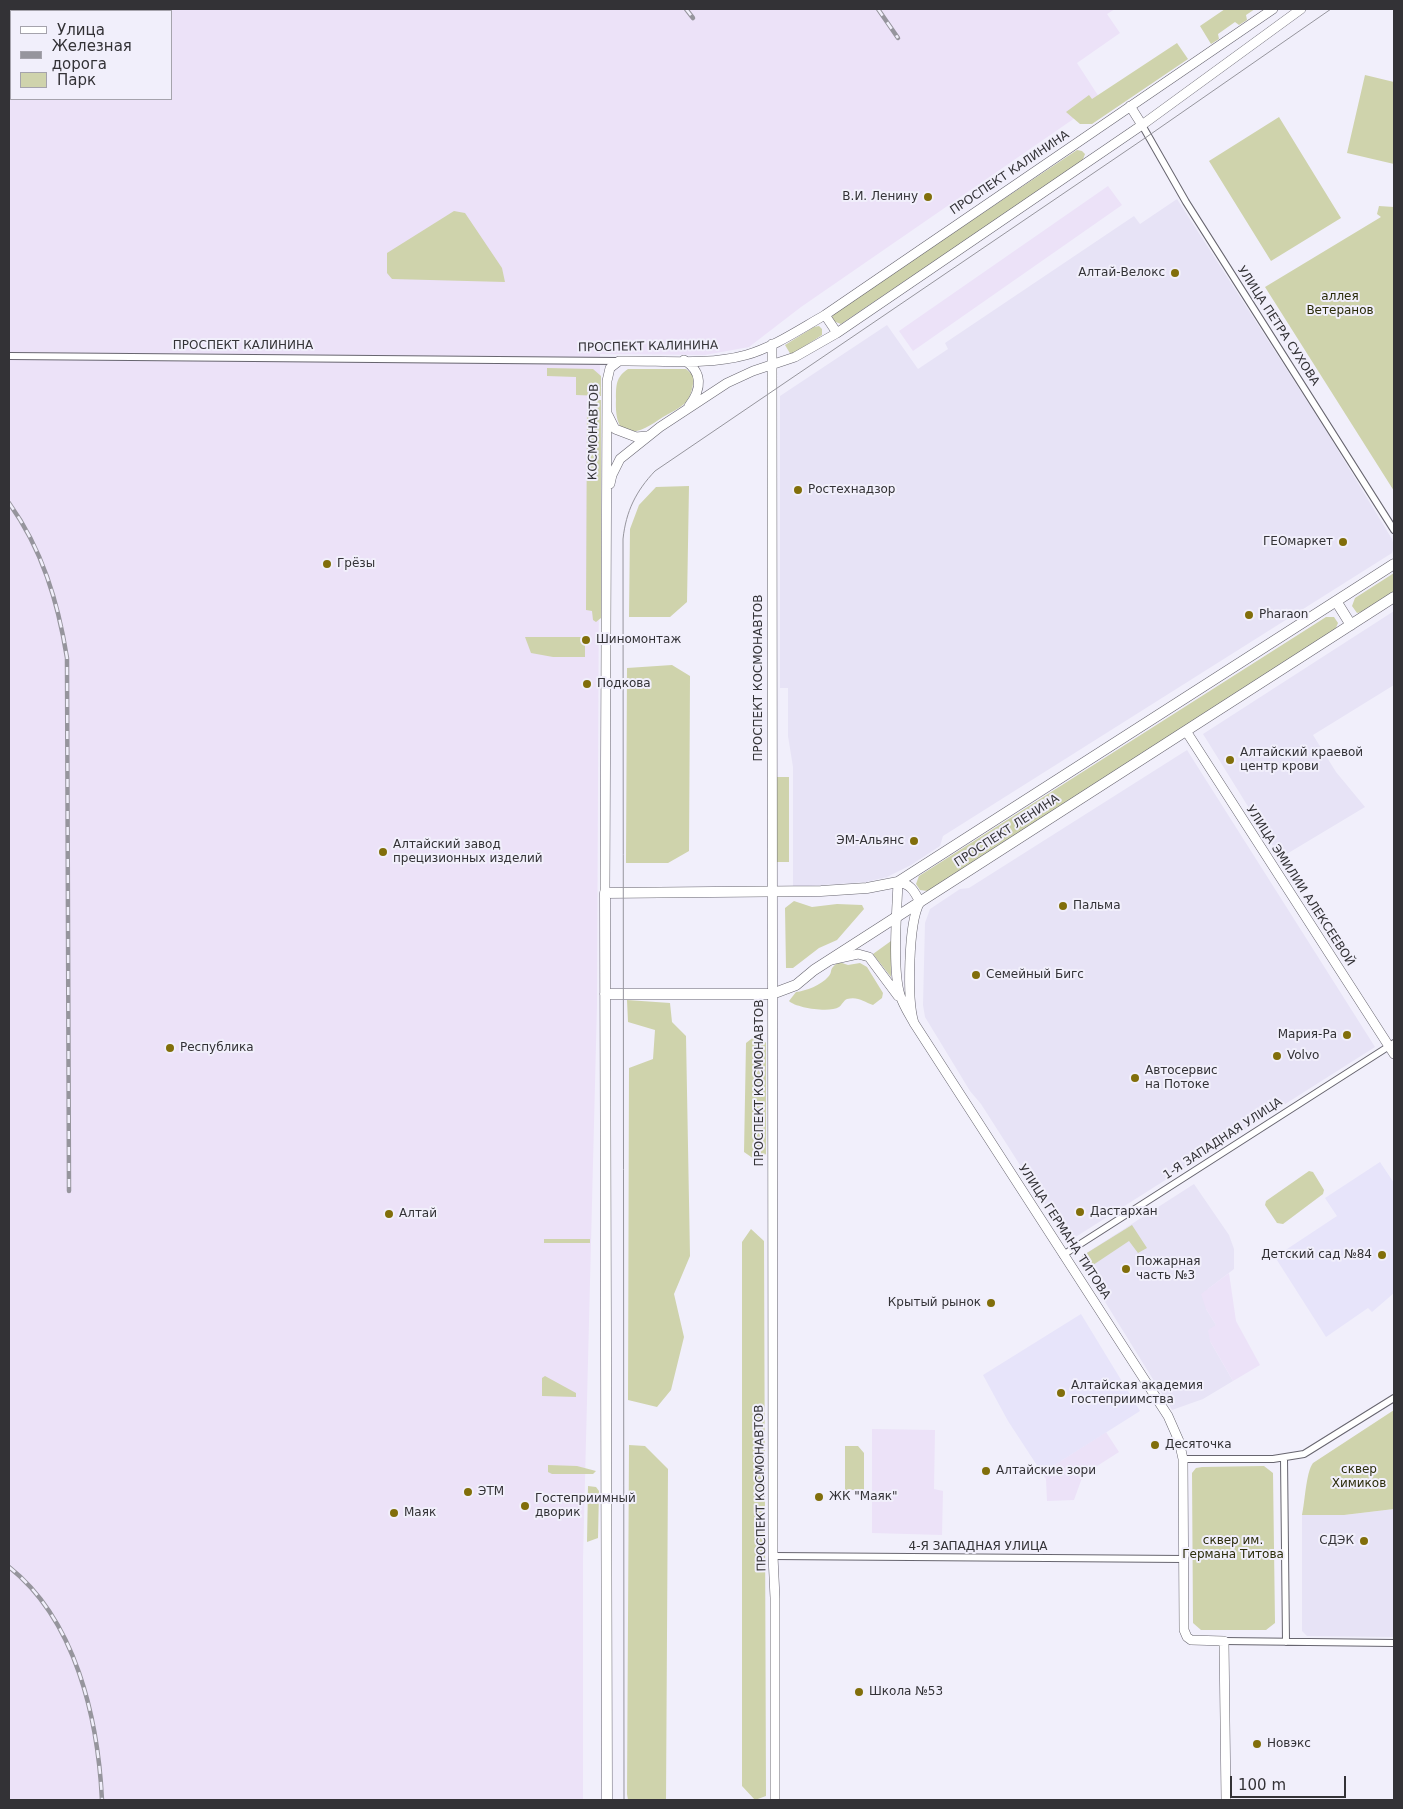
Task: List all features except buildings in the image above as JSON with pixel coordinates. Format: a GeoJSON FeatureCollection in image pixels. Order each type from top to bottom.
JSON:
{"type":"FeatureCollection","features":[{"type":"Feature","properties":{"kind":"main road","name":"ПРОСПЕКТ ЛЕНИНА"},"geometry":{"type":"LineString","coordinates":[[605,893],[840,890],[898,882],[1394,564]]}},
{"type":"Feature","properties":{"kind":"main road","name":"ПРОСПЕКТ ЛЕНИНА"},"geometry":{"type":"LineString","coordinates":[[605,994],[772,994],[796,985],[829,961],[1394,597]]}},
{"type":"Feature","properties":{"kind":"main road"},"geometry":{"type":"LineString","coordinates":[[1336,601],[1351,625]]}},
{"type":"Feature","properties":{"kind":"main road"},"geometry":{"type":"LineString","coordinates":[[605,893],[607,1800]]}},
{"type":"Feature","properties":{"kind":"street","name":"ПРОСПЕКТ КАЛИНИНА"},"geometry":{"type":"LineString","coordinates":[[9,356],[619,361],[728,358],[746,355],[772,344],[825,315],[1274,9]]}},
{"type":"Feature","properties":{"kind":"street"},"geometry":{"type":"LineString","coordinates":[[605,893],[606,509],[612,475],[620,459],[647,436],[740,376],[795,357],[837,333],[1144,129],[1301,9]]}},
{"type":"Feature","properties":{"kind":"street"},"geometry":{"type":"LineString","coordinates":[[1130,106],[1144,129]]}},
{"type":"Feature","properties":{"kind":"street","name":"УЛИЦА ПЕТРА СУХОВА"},"geometry":{"type":"LineString","coordinates":[[1144,129],[1186,202],[1394,530]]}},
{"type":"Feature","properties":{"kind":"street"},"geometry":{"type":"LineString","coordinates":[[825,315],[837,333]]}},
{"type":"Feature","properties":{"kind":"street","name":"ПРОСПЕКТ КОСМОНАВТОВ"},"geometry":{"type":"LineString","coordinates":[[772,344],[775,1800]]}},
{"type":"Feature","properties":{"kind":"street"},"geometry":{"type":"LineString","coordinates":[[684,360],[695,368],[699,382],[695,399],[686,410]]}},
{"type":"Feature","properties":{"kind":"street","name":"КОСМОНАВТОВ"},"geometry":{"type":"LineString","coordinates":[[606,509],[607,374],[610,368],[619,361]]}},
{"type":"Feature","properties":{"kind":"street"},"geometry":{"type":"LineString","coordinates":[[607,410],[615,429],[626,435],[647,436]]}},
{"type":"Feature","properties":{"kind":"street","name":"УЛИЦА ЭМИЛИИ АЛЕКСЕЕВОЙ"},"geometry":{"type":"LineString","coordinates":[[1186,731],[1393,1048]]}},
{"type":"Feature","properties":{"kind":"street"},"geometry":{"type":"LineString","coordinates":[[905,1007],[898,985],[896,918],[898,882],[907,883],[920,902],[913,918],[909,1004],[914,1023]]}},
{"type":"Feature","properties":{"kind":"street"},"geometry":{"type":"LineString","coordinates":[[829,961],[858,954],[869,957],[880,969],[905,1007]]}},
{"type":"Feature","properties":{"kind":"street","name":"УЛИЦА ГЕРМАНА ТИТОВА"},"geometry":{"type":"LineString","coordinates":[[905,1007],[1168,1416],[1179,1441],[1183,1459],[1184,1630],[1187,1637],[1192,1640],[1224,1641],[1394,1643]]}},
{"type":"Feature","properties":{"kind":"street","name":"1-Я ЗАПАДНАЯ УЛИЦА"},"geometry":{"type":"LineString","coordinates":[[1063,1255],[1393,1048]]}},
{"type":"Feature","properties":{"kind":"street"},"geometry":{"type":"LineString","coordinates":[[1183,1459],[1284,1458],[1304,1454],[1315,1450],[1394,1398]]}},
{"type":"Feature","properties":{"kind":"street"},"geometry":{"type":"LineString","coordinates":[[1284,1458],[1286,1642]]}},
{"type":"Feature","properties":{"kind":"street","name":"4-Я ЗАПАДНАЯ УЛИЦА"},"geometry":{"type":"LineString","coordinates":[[773,1556],[1184,1559]]}},
{"type":"Feature","properties":{"kind":"street"},"geometry":{"type":"LineString","coordinates":[[1224,1641],[1226,1800]]}},
{"type":"Feature","properties":{"kind":"shaded area"},"geometry":{"type":"Polygon","coordinates":[[[9,9],[1115,9],[1107,14],[1120,33],[1077,63],[1101,100],[801,307],[749,347],[705,355],[600,354],[597,1005],[583,1559],[583,1800],[9,1800],[9,9]]]}},
{"type":"Feature","properties":{"kind":"shaded area"},"geometry":{"type":"Polygon","coordinates":[[[1108,186],[1122,205],[913,351],[899,331],[1108,186]]]}},
{"type":"Feature","properties":{"kind":"shaded area"},"geometry":{"type":"Polygon","coordinates":[[[1177,199],[1325,429],[1392,539],[1394,546],[1392,553],[943,836],[940,846],[911,865],[887,877],[866,882],[793,887],[793,767],[788,736],[788,688],[780,688],[780,396],[887,325],[918,369],[948,349],[945,343],[1134,216],[1140,224],[1177,199]]]}},
{"type":"Feature","properties":{"kind":"shaded area"},"geometry":{"type":"Polygon","coordinates":[[[1394,611],[1394,685],[1313,735],[1336,772],[1365,807],[1280,858],[1203,734],[1394,611]]]}},
{"type":"Feature","properties":{"kind":"shaded area"},"geometry":{"type":"Polygon","coordinates":[[[1187,750],[1375,1047],[1074,1238],[1066,1237],[981,1104],[970,1091],[925,1017],[923,1005],[925,923],[930,909],[960,889],[969,888],[1187,750]]]}},
{"type":"Feature","properties":{"kind":"shaded area"},"geometry":{"type":"Polygon","coordinates":[[[1380,1162],[1394,1183],[1394,1293],[1372,1312],[1368,1308],[1326,1337],[1275,1257],[1337,1216],[1325,1198],[1380,1162]]]}},
{"type":"Feature","properties":{"kind":"shaded area"},"geometry":{"type":"Polygon","coordinates":[[[1194,1184],[1229,1235],[1234,1249],[1234,1269],[1208,1289],[1206,1309],[1216,1325],[1210,1341],[1233,1381],[1203,1399],[1172,1410],[1081,1263],[1082,1256],[1194,1184]]]}},
{"type":"Feature","properties":{"kind":"shaded area"},"geometry":{"type":"Polygon","coordinates":[[[1229,1273],[1236,1321],[1260,1365],[1233,1381],[1210,1341],[1208,1330],[1216,1325],[1206,1309],[1201,1294],[1229,1273]]]}},
{"type":"Feature","properties":{"kind":"shaded area","name":"Алтайская академия гостеприимства"},"geometry":{"type":"Polygon","coordinates":[[[1081,1314],[1140,1411],[1042,1473],[1008,1421],[983,1375],[1081,1314]]]}},
{"type":"Feature","properties":{"kind":"shaded area"},"geometry":{"type":"Polygon","coordinates":[[[872,1429],[935,1430],[934,1489],[943,1491],[942,1535],[872,1533],[872,1429]]]}},
{"type":"Feature","properties":{"kind":"shaded area"},"geometry":{"type":"Polygon","coordinates":[[[1106,1432],[1119,1452],[1083,1475],[1074,1500],[1047,1501],[1046,1479],[1042,1473],[1106,1432]]]}},
{"type":"Feature","properties":{"kind":"shaded area"},"geometry":{"type":"Polygon","coordinates":[[[1394,1509],[1394,1637],[1307,1636],[1302,1631],[1302,1515],[1344,1515],[1394,1509]]]}},
{"type":"Feature","properties":{"kind":"green space"},"geometry":{"type":"Polygon","coordinates":[[[1225,9],[1255,9],[1246,15],[1247,20],[1239,25],[1235,22],[1218,34],[1219,39],[1211,44],[1200,26],[1225,9]]]}},
{"type":"Feature","properties":{"kind":"green space"},"geometry":{"type":"Polygon","coordinates":[[[1177,43],[1188,59],[1092,124],[1080,124],[1066,112],[1089,95],[1092,99],[1177,43]]]}},
{"type":"Feature","properties":{"kind":"green space"},"geometry":{"type":"Polygon","coordinates":[[[1365,75],[1394,82],[1394,164],[1347,153],[1365,75]]]}},
{"type":"Feature","properties":{"kind":"green space"},"geometry":{"type":"Polygon","coordinates":[[[1279,117],[1341,218],[1271,261],[1209,161],[1279,117]]]}},
{"type":"Feature","properties":{"kind":"green space"},"geometry":{"type":"Polygon","coordinates":[[[1077,150],[1085,154],[1082,162],[841,324],[833,321],[832,317],[835,312],[1077,150]]]}},
{"type":"Feature","properties":{"kind":"green space","name":"аллея Ветеранов"},"geometry":{"type":"Polygon","coordinates":[[[1379,206],[1394,207],[1394,491],[1265,287],[1381,217],[1377,214],[1379,206]]]}},
{"type":"Feature","properties":{"kind":"green space"},"geometry":{"type":"Polygon","coordinates":[[[454,211],[465,213],[502,268],[505,282],[392,279],[387,273],[387,253],[454,211]]]}},
{"type":"Feature","properties":{"kind":"green space"},"geometry":{"type":"Polygon","coordinates":[[[819,326],[822,329],[822,335],[791,355],[785,345],[814,327],[819,326]]]}},
{"type":"Feature","properties":{"kind":"green space"},"geometry":{"type":"Polygon","coordinates":[[[547,368],[593,369],[601,376],[601,396],[576,395],[576,377],[547,376],[547,368]]]}},
{"type":"Feature","properties":{"kind":"green space"},"geometry":{"type":"Polygon","coordinates":[[[628,369],[686,369],[694,376],[690,396],[681,406],[653,423],[636,431],[629,432],[623,429],[616,413],[618,382],[621,375],[628,369]]]}},
{"type":"Feature","properties":{"kind":"green space"},"geometry":{"type":"Polygon","coordinates":[[[589,400],[601,400],[601,618],[596,622],[593,620],[592,611],[586,610],[587,404],[589,400]]]}},
{"type":"Feature","properties":{"kind":"green space"},"geometry":{"type":"Polygon","coordinates":[[[689,486],[687,602],[670,617],[629,617],[630,529],[639,505],[656,487],[689,486]]]}},
{"type":"Feature","properties":{"kind":"green space"},"geometry":{"type":"Polygon","coordinates":[[[1394,573],[1394,592],[1365,611],[1357,613],[1352,606],[1355,598],[1394,573]]]}},
{"type":"Feature","properties":{"kind":"green space"},"geometry":{"type":"Polygon","coordinates":[[[1326,617],[1334,617],[1338,623],[1335,630],[928,891],[920,890],[916,884],[919,876],[1326,617]]]}},
{"type":"Feature","properties":{"kind":"green space"},"geometry":{"type":"Polygon","coordinates":[[[525,637],[585,637],[585,657],[553,657],[531,653],[525,637]]]}},
{"type":"Feature","properties":{"kind":"green space"},"geometry":{"type":"Polygon","coordinates":[[[672,665],[690,676],[689,851],[668,863],[626,863],[627,668],[672,665]]]}},
{"type":"Feature","properties":{"kind":"green space"},"geometry":{"type":"Polygon","coordinates":[[[776,777],[789,777],[789,862],[775,862],[776,777]]]}},
{"type":"Feature","properties":{"kind":"green space"},"geometry":{"type":"Polygon","coordinates":[[[794,901],[812,907],[837,904],[862,905],[864,909],[837,940],[819,948],[793,968],[786,968],[785,908],[794,901]]]}},
{"type":"Feature","properties":{"kind":"green space"},"geometry":{"type":"Polygon","coordinates":[[[891,941],[891,977],[873,954],[891,941]]]}},
{"type":"Feature","properties":{"kind":"green space"},"geometry":{"type":"Polygon","coordinates":[[[839,962],[848,965],[860,963],[867,967],[883,993],[882,998],[873,1005],[851,998],[844,1001],[839,1007],[828,1010],[806,1008],[789,1001],[796,992],[813,987],[825,980],[830,975],[833,967],[839,962]]]}},
{"type":"Feature","properties":{"kind":"green space"},"geometry":{"type":"Polygon","coordinates":[[[627,1000],[670,1003],[672,1022],[686,1036],[690,1256],[674,1294],[684,1337],[671,1390],[657,1407],[628,1400],[629,1068],[653,1059],[655,1030],[628,1022],[627,1000]]]}},
{"type":"Feature","properties":{"kind":"green space"},"geometry":{"type":"Polygon","coordinates":[[[759,1033],[766,1043],[766,1154],[757,1161],[744,1152],[746,1043],[759,1033]]]}},
{"type":"Feature","properties":{"kind":"green space"},"geometry":{"type":"Polygon","coordinates":[[[1309,1171],[1313,1172],[1324,1190],[1323,1194],[1283,1224],[1277,1223],[1265,1205],[1266,1201],[1309,1171]]]}},
{"type":"Feature","properties":{"kind":"green space"},"geometry":{"type":"Polygon","coordinates":[[[1132,1225],[1147,1248],[1138,1253],[1129,1241],[1084,1271],[1081,1263],[1082,1256],[1132,1225]]]}},
{"type":"Feature","properties":{"kind":"green space"},"geometry":{"type":"Polygon","coordinates":[[[751,1229],[764,1241],[766,1796],[755,1800],[742,1786],[742,1242],[751,1229]]]}},
{"type":"Feature","properties":{"kind":"green space"},"geometry":{"type":"Polygon","coordinates":[[[544,1239],[590,1239],[590,1243],[544,1243],[544,1239]]]}},
{"type":"Feature","properties":{"kind":"green space"},"geometry":{"type":"Polygon","coordinates":[[[545,1376],[576,1393],[576,1397],[542,1396],[542,1378],[545,1376]]]}},
{"type":"Feature","properties":{"kind":"green space","name":"сквер Химиков"},"geometry":{"type":"Polygon","coordinates":[[[1394,1410],[1394,1509],[1344,1515],[1302,1515],[1307,1480],[1313,1463],[1394,1410]]]}},
{"type":"Feature","properties":{"kind":"green space"},"geometry":{"type":"Polygon","coordinates":[[[629,1445],[645,1446],[668,1469],[666,1800],[628,1800],[627,1794],[629,1445]]]}},
{"type":"Feature","properties":{"kind":"green space"},"geometry":{"type":"Polygon","coordinates":[[[845,1446],[858,1446],[864,1453],[864,1490],[845,1490],[845,1446]]]}},
{"type":"Feature","properties":{"kind":"green space"},"geometry":{"type":"Polygon","coordinates":[[[548,1465],[577,1466],[596,1471],[593,1474],[552,1474],[548,1472],[548,1465]]]}},
{"type":"Feature","properties":{"kind":"green space","name":"сквер им. Германа Титова"},"geometry":{"type":"Polygon","coordinates":[[[1264,1466],[1273,1473],[1275,1623],[1266,1630],[1201,1630],[1193,1623],[1192,1473],[1196,1468],[1202,1467],[1264,1466]]]}},
{"type":"Feature","properties":{"kind":"green space"},"geometry":{"type":"Polygon","coordinates":[[[588,1486],[596,1487],[599,1491],[598,1538],[587,1542],[588,1486]]]}},
{"type":"Feature","properties":{"kind":"tram line"},"geometry":{"type":"LineString","coordinates":[[624,1800],[623,539],[629,510],[642,486],[655,471],[1148,136],[1331,9]]}},
{"type":"Feature","properties":{"kind":"railway"},"geometry":{"type":"LineString","coordinates":[[686,9],[693,18]]}},
{"type":"Feature","properties":{"kind":"railway"},"geometry":{"type":"LineString","coordinates":[[878,9],[898,38]]}},
{"type":"Feature","properties":{"kind":"railway"},"geometry":{"type":"LineString","coordinates":[[9,503],[31,539],[47,577],[59,617],[67,658],[69,1191]]}},
{"type":"Feature","properties":{"kind":"railway"},"geometry":{"type":"LineString","coordinates":[[9,1567],[32,1589],[51,1614],[67,1643],[79,1673],[95,1737],[102,1800]]}},
{"type":"Feature","properties":{"kind":"place","name":"В.И. Ленину"},"geometry":{"type":"Point","coordinates":[928,197]}},
{"type":"Feature","properties":{"kind":"place","name":"Алтай-Велокс"},"geometry":{"type":"Point","coordinates":[1175,273]}},
{"type":"Feature","properties":{"kind":"place","name":"Ростехнадзор"},"geometry":{"type":"Point","coordinates":[798,490]}},
{"type":"Feature","properties":{"kind":"place","name":"ГЕОмаркет"},"geometry":{"type":"Point","coordinates":[1343,542]}},
{"type":"Feature","properties":{"kind":"place","name":"Грёзы"},"geometry":{"type":"Point","coordinates":[327,564]}},
{"type":"Feature","properties":{"kind":"place","name":"Pharaon"},"geometry":{"type":"Point","coordinates":[1249,615]}},
{"type":"Feature","properties":{"kind":"place","name":"Шиномонтаж"},"geometry":{"type":"Point","coordinates":[586,640]}},
{"type":"Feature","properties":{"kind":"place","name":"Подкова"},"geometry":{"type":"Point","coordinates":[587,684]}},
{"type":"Feature","properties":{"kind":"place","name":"Алтайский краевой центр крови"},"geometry":{"type":"Point","coordinates":[1230,760]}},
{"type":"Feature","properties":{"kind":"place","name":"ЭМ-Альянс"},"geometry":{"type":"Point","coordinates":[914,841]}},
{"type":"Feature","properties":{"kind":"place","name":"Алтайский завод прецизионных изделий"},"geometry":{"type":"Point","coordinates":[383,852]}},
{"type":"Feature","properties":{"kind":"place","name":"Пальма"},"geometry":{"type":"Point","coordinates":[1063,906]}},
{"type":"Feature","properties":{"kind":"place","name":"Семейный Бигс"},"geometry":{"type":"Point","coordinates":[976,975]}},
{"type":"Feature","properties":{"kind":"place","name":"Мария-Ра"},"geometry":{"type":"Point","coordinates":[1347,1035]}},
{"type":"Feature","properties":{"kind":"place","name":"Республика"},"geometry":{"type":"Point","coordinates":[170,1048]}},
{"type":"Feature","properties":{"kind":"place","name":"Volvo"},"geometry":{"type":"Point","coordinates":[1277,1056]}},
{"type":"Feature","properties":{"kind":"place","name":"Автосервис на Потоке"},"geometry":{"type":"Point","coordinates":[1135,1078]}},
{"type":"Feature","properties":{"kind":"place","name":"Дастархан"},"geometry":{"type":"Point","coordinates":[1080,1212]}},
{"type":"Feature","properties":{"kind":"place","name":"Алтай"},"geometry":{"type":"Point","coordinates":[389,1214]}},
{"type":"Feature","properties":{"kind":"place","name":"Детский сад №84"},"geometry":{"type":"Point","coordinates":[1382,1255]}},
{"type":"Feature","properties":{"kind":"place","name":"Пожарная часть №3"},"geometry":{"type":"Point","coordinates":[1126,1269]}},
{"type":"Feature","properties":{"kind":"place","name":"Крытый рынок"},"geometry":{"type":"Point","coordinates":[991,1303]}},
{"type":"Feature","properties":{"kind":"place","name":"Алтайская академия гостеприимства"},"geometry":{"type":"Point","coordinates":[1061,1393]}},
{"type":"Feature","properties":{"kind":"place","name":"Десяточка"},"geometry":{"type":"Point","coordinates":[1155,1445]}},
{"type":"Feature","properties":{"kind":"place","name":"Алтайские зори"},"geometry":{"type":"Point","coordinates":[986,1471]}},
{"type":"Feature","properties":{"kind":"place","name":"ЭТМ"},"geometry":{"type":"Point","coordinates":[468,1492]}},
{"type":"Feature","properties":{"kind":"place","name":"ЖК \"Маяк\""},"geometry":{"type":"Point","coordinates":[819,1497]}},
{"type":"Feature","properties":{"kind":"place","name":"Гостеприимный дворик"},"geometry":{"type":"Point","coordinates":[525,1506]}},
{"type":"Feature","properties":{"kind":"place","name":"Маяк"},"geometry":{"type":"Point","coordinates":[394,1513]}},
{"type":"Feature","properties":{"kind":"place","name":"СДЭК"},"geometry":{"type":"Point","coordinates":[1364,1541]}},
{"type":"Feature","properties":{"kind":"place","name":"Школа №53"},"geometry":{"type":"Point","coordinates":[859,1692]}},
{"type":"Feature","properties":{"kind":"place","name":"Новэкс"},"geometry":{"type":"Point","coordinates":[1257,1744]}}]}
